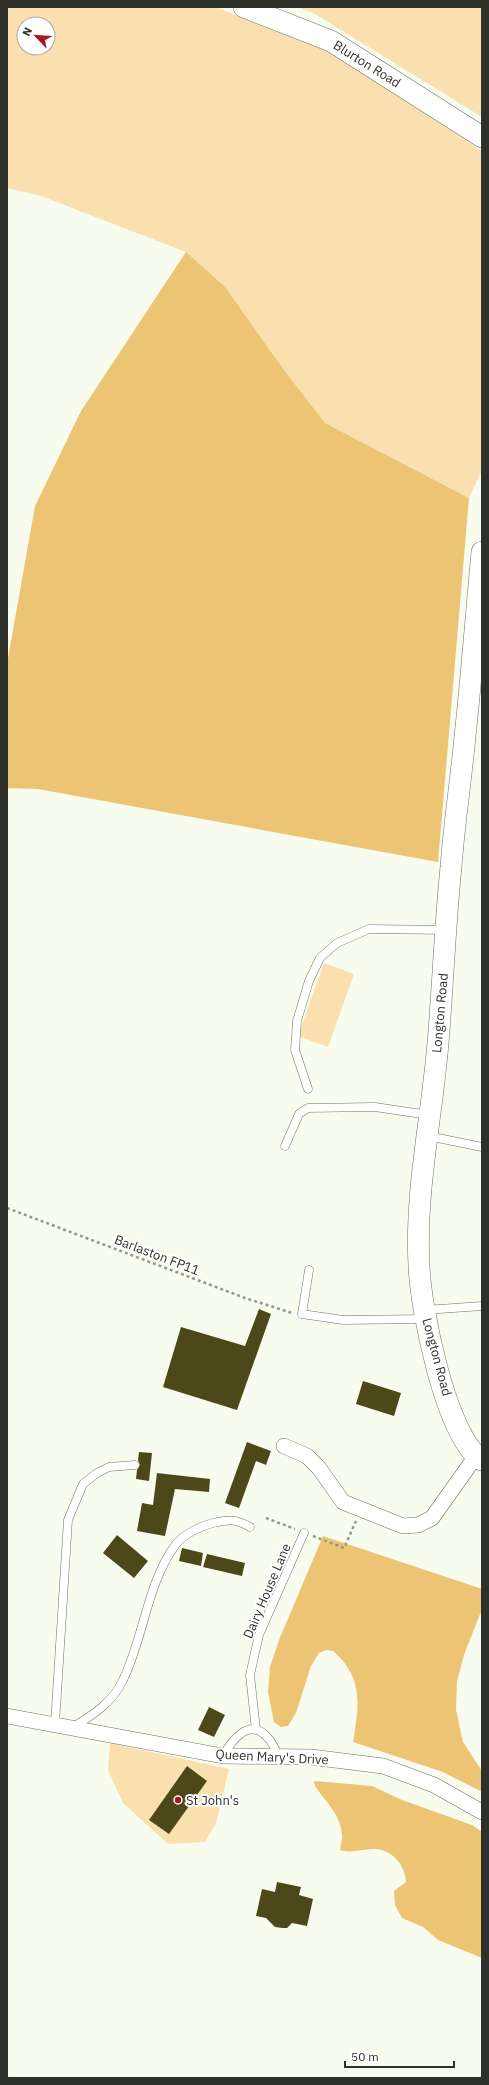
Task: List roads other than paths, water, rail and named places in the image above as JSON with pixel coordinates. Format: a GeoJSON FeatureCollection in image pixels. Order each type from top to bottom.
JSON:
{"type":"FeatureCollection","features":[{"type":"Feature","properties":{"kind":"street","name":"Blurton Road"},"geometry":{"type":"LineString","coordinates":[[244,7],[331,41],[482,137]]}},
{"type":"Feature","properties":{"kind":"street","name":"Longton Road"},"geometry":{"type":"LineString","coordinates":[[479,1458],[459,1430],[449,1405],[429,1338],[419,1267],[418,1216],[438,1045],[450,867],[464,747],[482,552]]}},
{"type":"Feature","properties":{"kind":"street"},"geometry":{"type":"LineString","coordinates":[[284,1446],[307,1456],[320,1468],[343,1502],[403,1526],[411,1527],[426,1522],[439,1511],[479,1458]]}},
{"type":"Feature","properties":{"kind":"street","name":"Queen Mary's Drive"},"geometry":{"type":"LineString","coordinates":[[7,1716],[223,1756],[311,1758],[383,1766],[434,1785],[482,1812]]}},
{"type":"Feature","properties":{"kind":"lane"},"geometry":{"type":"LineString","coordinates":[[308,1089],[295,1050],[297,1021],[309,981],[320,958],[337,943],[369,929],[446,930]]}},
{"type":"Feature","properties":{"kind":"lane"},"geometry":{"type":"LineString","coordinates":[[285,1146],[299,1114],[308,1108],[375,1106],[430,1115]]}},
{"type":"Feature","properties":{"kind":"lane"},"geometry":{"type":"LineString","coordinates":[[427,1136],[482,1147]]}},
{"type":"Feature","properties":{"kind":"lane"},"geometry":{"type":"LineString","coordinates":[[309,1270],[302,1314],[343,1320],[425,1315],[482,1306]]}},
{"type":"Feature","properties":{"kind":"lane"},"geometry":{"type":"LineString","coordinates":[[55,1724],[68,1520],[83,1484],[97,1473],[109,1467],[135,1465]]}},
{"type":"Feature","properties":{"kind":"lane"},"geometry":{"type":"LineString","coordinates":[[72,1728],[99,1711],[123,1682],[156,1585],[177,1543],[202,1526],[219,1521],[238,1520],[250,1526]]}},
{"type":"Feature","properties":{"kind":"lane","name":"Dairy House Lane"},"geometry":{"type":"LineString","coordinates":[[256,1730],[250,1675],[259,1635],[304,1533]]}},
{"type":"Feature","properties":{"kind":"lane"},"geometry":{"type":"LineString","coordinates":[[223,1756],[230,1744],[240,1733],[244,1730],[256,1730],[264,1733],[280,1758]]}},
{"type":"Feature","properties":{"kind":"place","name":"St John's"},"geometry":{"type":"Point","coordinates":[178,1800]}}]}
